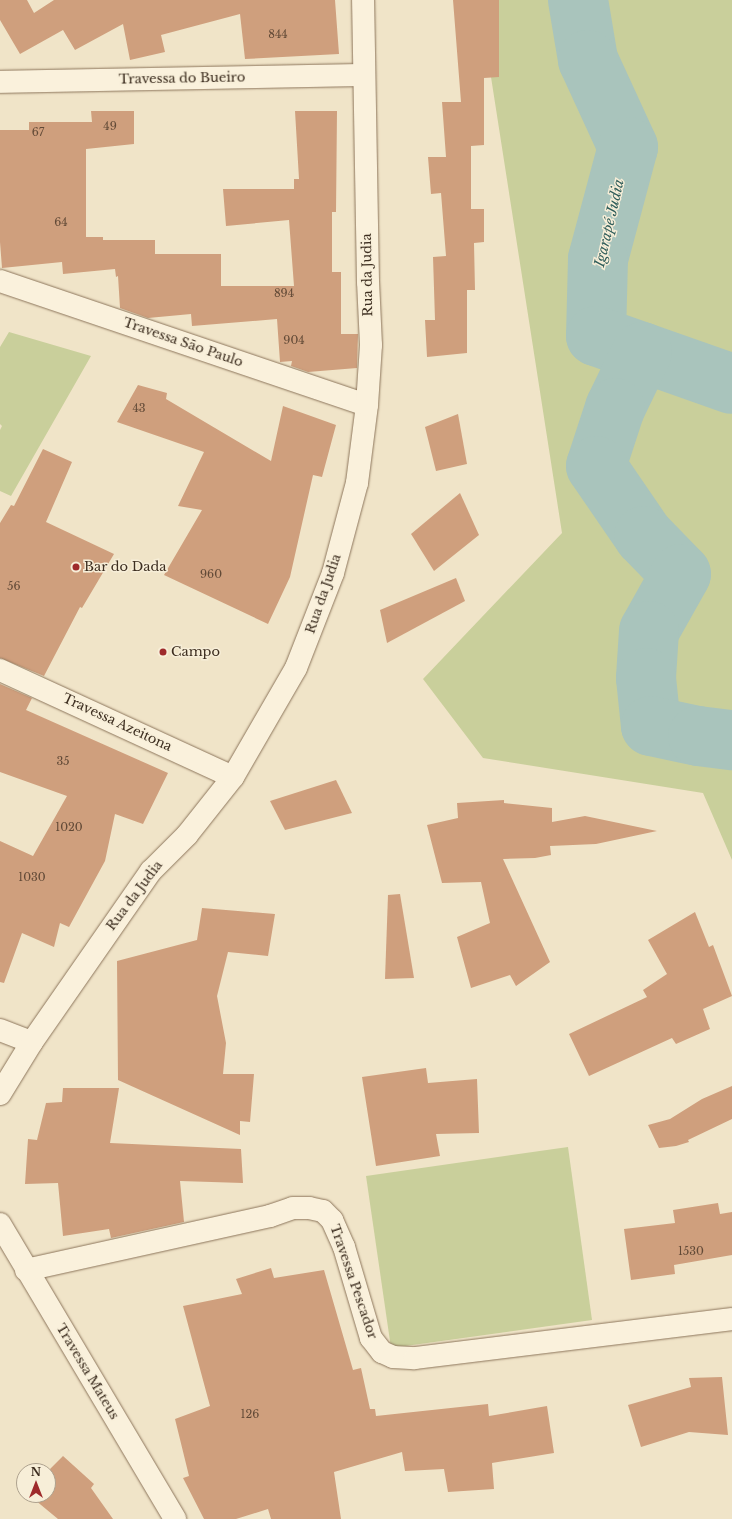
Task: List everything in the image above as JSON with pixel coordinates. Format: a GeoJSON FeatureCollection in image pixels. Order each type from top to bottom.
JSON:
{"type":"FeatureCollection","features":[{"type":"Feature","properties":{"kind":"street","name":"Rua da Judia"},"geometry":{"type":"LineString","coordinates":[[0,1094],[32,1042],[151,871],[187,835],[233,777],[296,668],[333,573],[357,483],[367,405],[371,345],[363,75],[363,0]]}},
{"type":"Feature","properties":{"kind":"street","name":"Travessa do Bueiro"},"geometry":{"type":"LineString","coordinates":[[0,82],[363,75]]}},
{"type":"Feature","properties":{"kind":"street","name":"Travessa São Paulo"},"geometry":{"type":"LineString","coordinates":[[0,281],[367,405]]}},
{"type":"Feature","properties":{"kind":"street","name":"Travessa Azeitona"},"geometry":{"type":"LineString","coordinates":[[0,670],[233,777]]}},
{"type":"Feature","properties":{"kind":"street"},"geometry":{"type":"LineString","coordinates":[[0,1030],[32,1042]]}},
{"type":"Feature","properties":{"kind":"street","name":"Travessa Pescador"},"geometry":{"type":"LineString","coordinates":[[26,1270],[270,1216],[293,1208],[309,1208],[323,1211],[332,1220],[344,1247],[371,1338],[382,1352],[393,1357],[415,1358],[732,1318]]}},
{"type":"Feature","properties":{"kind":"street","name":"Travessa Mateus"},"geometry":{"type":"LineString","coordinates":[[0,1224],[175,1519]]}},
{"type":"Feature","properties":{"kind":"green space"},"geometry":{"type":"Polygon","coordinates":[[[479,0],[732,0],[732,860],[703,793],[483,758],[423,679],[562,533],[479,0]]]}},
{"type":"Feature","properties":{"kind":"green space"},"geometry":{"type":"Polygon","coordinates":[[[9,332],[91,356],[11,496],[0,491],[0,430],[2,426],[0,424],[0,347],[9,332]]]}},
{"type":"Feature","properties":{"kind":"green space"},"geometry":{"type":"Polygon","coordinates":[[[568,1147],[592,1320],[391,1348],[366,1176],[568,1147]]]}},
{"type":"Feature","properties":{"kind":"building"},"geometry":{"type":"Polygon","coordinates":[[[0,0],[27,0],[34,13],[54,0],[335,0],[339,54],[245,59],[240,14],[161,35],[165,52],[130,60],[123,24],[75,50],[63,30],[20,54],[0,20],[0,0]]]}},
{"type":"Feature","properties":{"kind":"building"},"geometry":{"type":"Polygon","coordinates":[[[453,0],[499,0],[499,77],[484,78],[484,145],[471,146],[471,209],[484,209],[484,242],[474,243],[475,290],[467,290],[467,353],[427,357],[425,320],[435,320],[433,257],[446,256],[441,193],[431,194],[428,157],[446,157],[442,102],[461,102],[453,0]]]}},
{"type":"Feature","properties":{"kind":"building"},"geometry":{"type":"Polygon","coordinates":[[[91,111],[134,111],[134,144],[86,149],[86,237],[103,237],[103,240],[155,240],[155,254],[221,254],[221,286],[294,286],[289,220],[226,226],[223,189],[294,189],[294,179],[299,179],[295,111],[337,111],[336,212],[332,212],[332,272],[341,272],[341,334],[358,334],[357,368],[308,372],[291,366],[292,361],[280,362],[277,319],[192,326],[191,314],[148,318],[120,308],[118,276],[116,277],[115,269],[63,274],[62,262],[2,268],[0,242],[0,130],[29,130],[29,122],[92,122],[91,111]]]}},
{"type":"Feature","properties":{"kind":"building"},"geometry":{"type":"Polygon","coordinates":[[[138,385],[167,393],[166,399],[271,461],[283,406],[336,425],[322,477],[313,475],[290,577],[268,624],[164,575],[202,510],[178,506],[204,452],[117,422],[138,385]]]}},
{"type":"Feature","properties":{"kind":"building"},"geometry":{"type":"Polygon","coordinates":[[[458,414],[467,464],[436,471],[425,427],[458,414]]]}},
{"type":"Feature","properties":{"kind":"building"},"geometry":{"type":"Polygon","coordinates":[[[43,449],[72,462],[46,522],[114,554],[82,608],[80,607],[44,676],[0,658],[0,523],[11,505],[14,506],[43,449]]]}},
{"type":"Feature","properties":{"kind":"building"},"geometry":{"type":"Polygon","coordinates":[[[460,493],[479,535],[434,571],[411,534],[460,493]]]}},
{"type":"Feature","properties":{"kind":"building"},"geometry":{"type":"Polygon","coordinates":[[[456,578],[465,601],[387,643],[380,610],[456,578]]]}},
{"type":"Feature","properties":{"kind":"building"},"geometry":{"type":"Polygon","coordinates":[[[0,684],[32,698],[26,710],[168,773],[143,824],[115,814],[105,861],[69,927],[60,923],[54,947],[22,933],[4,983],[0,982],[0,841],[33,856],[67,796],[0,772],[0,684]]]}},
{"type":"Feature","properties":{"kind":"building"},"geometry":{"type":"Polygon","coordinates":[[[336,780],[352,813],[285,830],[270,801],[336,780]]]}},
{"type":"Feature","properties":{"kind":"building"},"geometry":{"type":"Polygon","coordinates":[[[504,800],[504,803],[552,808],[552,822],[585,816],[657,831],[596,844],[550,846],[551,855],[535,858],[503,859],[550,962],[516,986],[510,975],[471,988],[457,937],[490,923],[481,882],[442,883],[427,825],[458,818],[457,803],[504,800]]]}},
{"type":"Feature","properties":{"kind":"building"},"geometry":{"type":"Polygon","coordinates":[[[400,894],[414,978],[385,979],[388,895],[400,894]]]}},
{"type":"Feature","properties":{"kind":"building"},"geometry":{"type":"Polygon","coordinates":[[[202,908],[275,914],[268,956],[228,952],[217,996],[226,1043],[223,1074],[254,1074],[250,1122],[240,1121],[240,1135],[118,1080],[117,961],[197,940],[202,908]]]}},
{"type":"Feature","properties":{"kind":"building"},"geometry":{"type":"Polygon","coordinates":[[[695,912],[709,947],[713,945],[732,996],[703,1009],[710,1029],[676,1044],[672,1038],[589,1076],[569,1034],[647,997],[643,990],[667,974],[648,940],[695,912]]]}},
{"type":"Feature","properties":{"kind":"building"},"geometry":{"type":"Polygon","coordinates":[[[426,1068],[428,1083],[477,1079],[479,1133],[436,1134],[440,1156],[376,1166],[362,1077],[426,1068]]]}},
{"type":"Feature","properties":{"kind":"building"},"geometry":{"type":"Polygon","coordinates":[[[732,1086],[732,1119],[688,1140],[689,1142],[676,1146],[659,1148],[648,1125],[670,1119],[702,1099],[732,1086]]]}},
{"type":"Feature","properties":{"kind":"building"},"geometry":{"type":"Polygon","coordinates":[[[63,1088],[119,1088],[110,1143],[241,1149],[243,1183],[180,1181],[184,1222],[111,1238],[109,1229],[63,1236],[58,1183],[25,1184],[28,1139],[37,1140],[46,1103],[62,1102],[63,1088]]]}},
{"type":"Feature","properties":{"kind":"building"},"geometry":{"type":"Polygon","coordinates":[[[718,1203],[720,1214],[732,1212],[732,1255],[674,1265],[675,1274],[631,1280],[624,1229],[675,1223],[673,1210],[718,1203]]]}},
{"type":"Feature","properties":{"kind":"building"},"geometry":{"type":"Polygon","coordinates":[[[271,1268],[274,1278],[324,1270],[353,1370],[361,1368],[370,1409],[375,1409],[376,1416],[488,1404],[489,1416],[547,1406],[554,1453],[492,1463],[494,1489],[448,1492],[444,1469],[405,1471],[402,1452],[334,1472],[341,1519],[271,1519],[268,1509],[236,1519],[204,1519],[183,1478],[189,1476],[175,1419],[210,1406],[183,1306],[242,1294],[236,1279],[271,1268]]]}},
{"type":"Feature","properties":{"kind":"building"},"geometry":{"type":"Polygon","coordinates":[[[722,1377],[728,1435],[689,1432],[641,1447],[628,1405],[691,1387],[689,1378],[722,1377]]]}},
{"type":"Feature","properties":{"kind":"building"},"geometry":{"type":"Polygon","coordinates":[[[63,1456],[94,1484],[91,1488],[113,1519],[58,1519],[39,1503],[56,1503],[56,1463],[63,1456]]]}},
{"type":"Feature","properties":{"kind":"waterway","name":"Igarapé Judia"},"geometry":{"type":"LineString","coordinates":[[578,0],[588,60],[628,147],[598,259],[596,336],[732,384]]}},
{"type":"Feature","properties":{"kind":"waterway"},"geometry":{"type":"LineString","coordinates":[[642,352],[615,408],[596,466],[644,536],[681,574],[649,631],[646,678],[651,726],[698,736],[732,740]]}},
{"type":"Feature","properties":{"kind":"place","name":"Bar do Dada"},"geometry":{"type":"Point","coordinates":[76,567]}},
{"type":"Feature","properties":{"kind":"place","name":"Campo"},"geometry":{"type":"Point","coordinates":[163,652]}}]}
